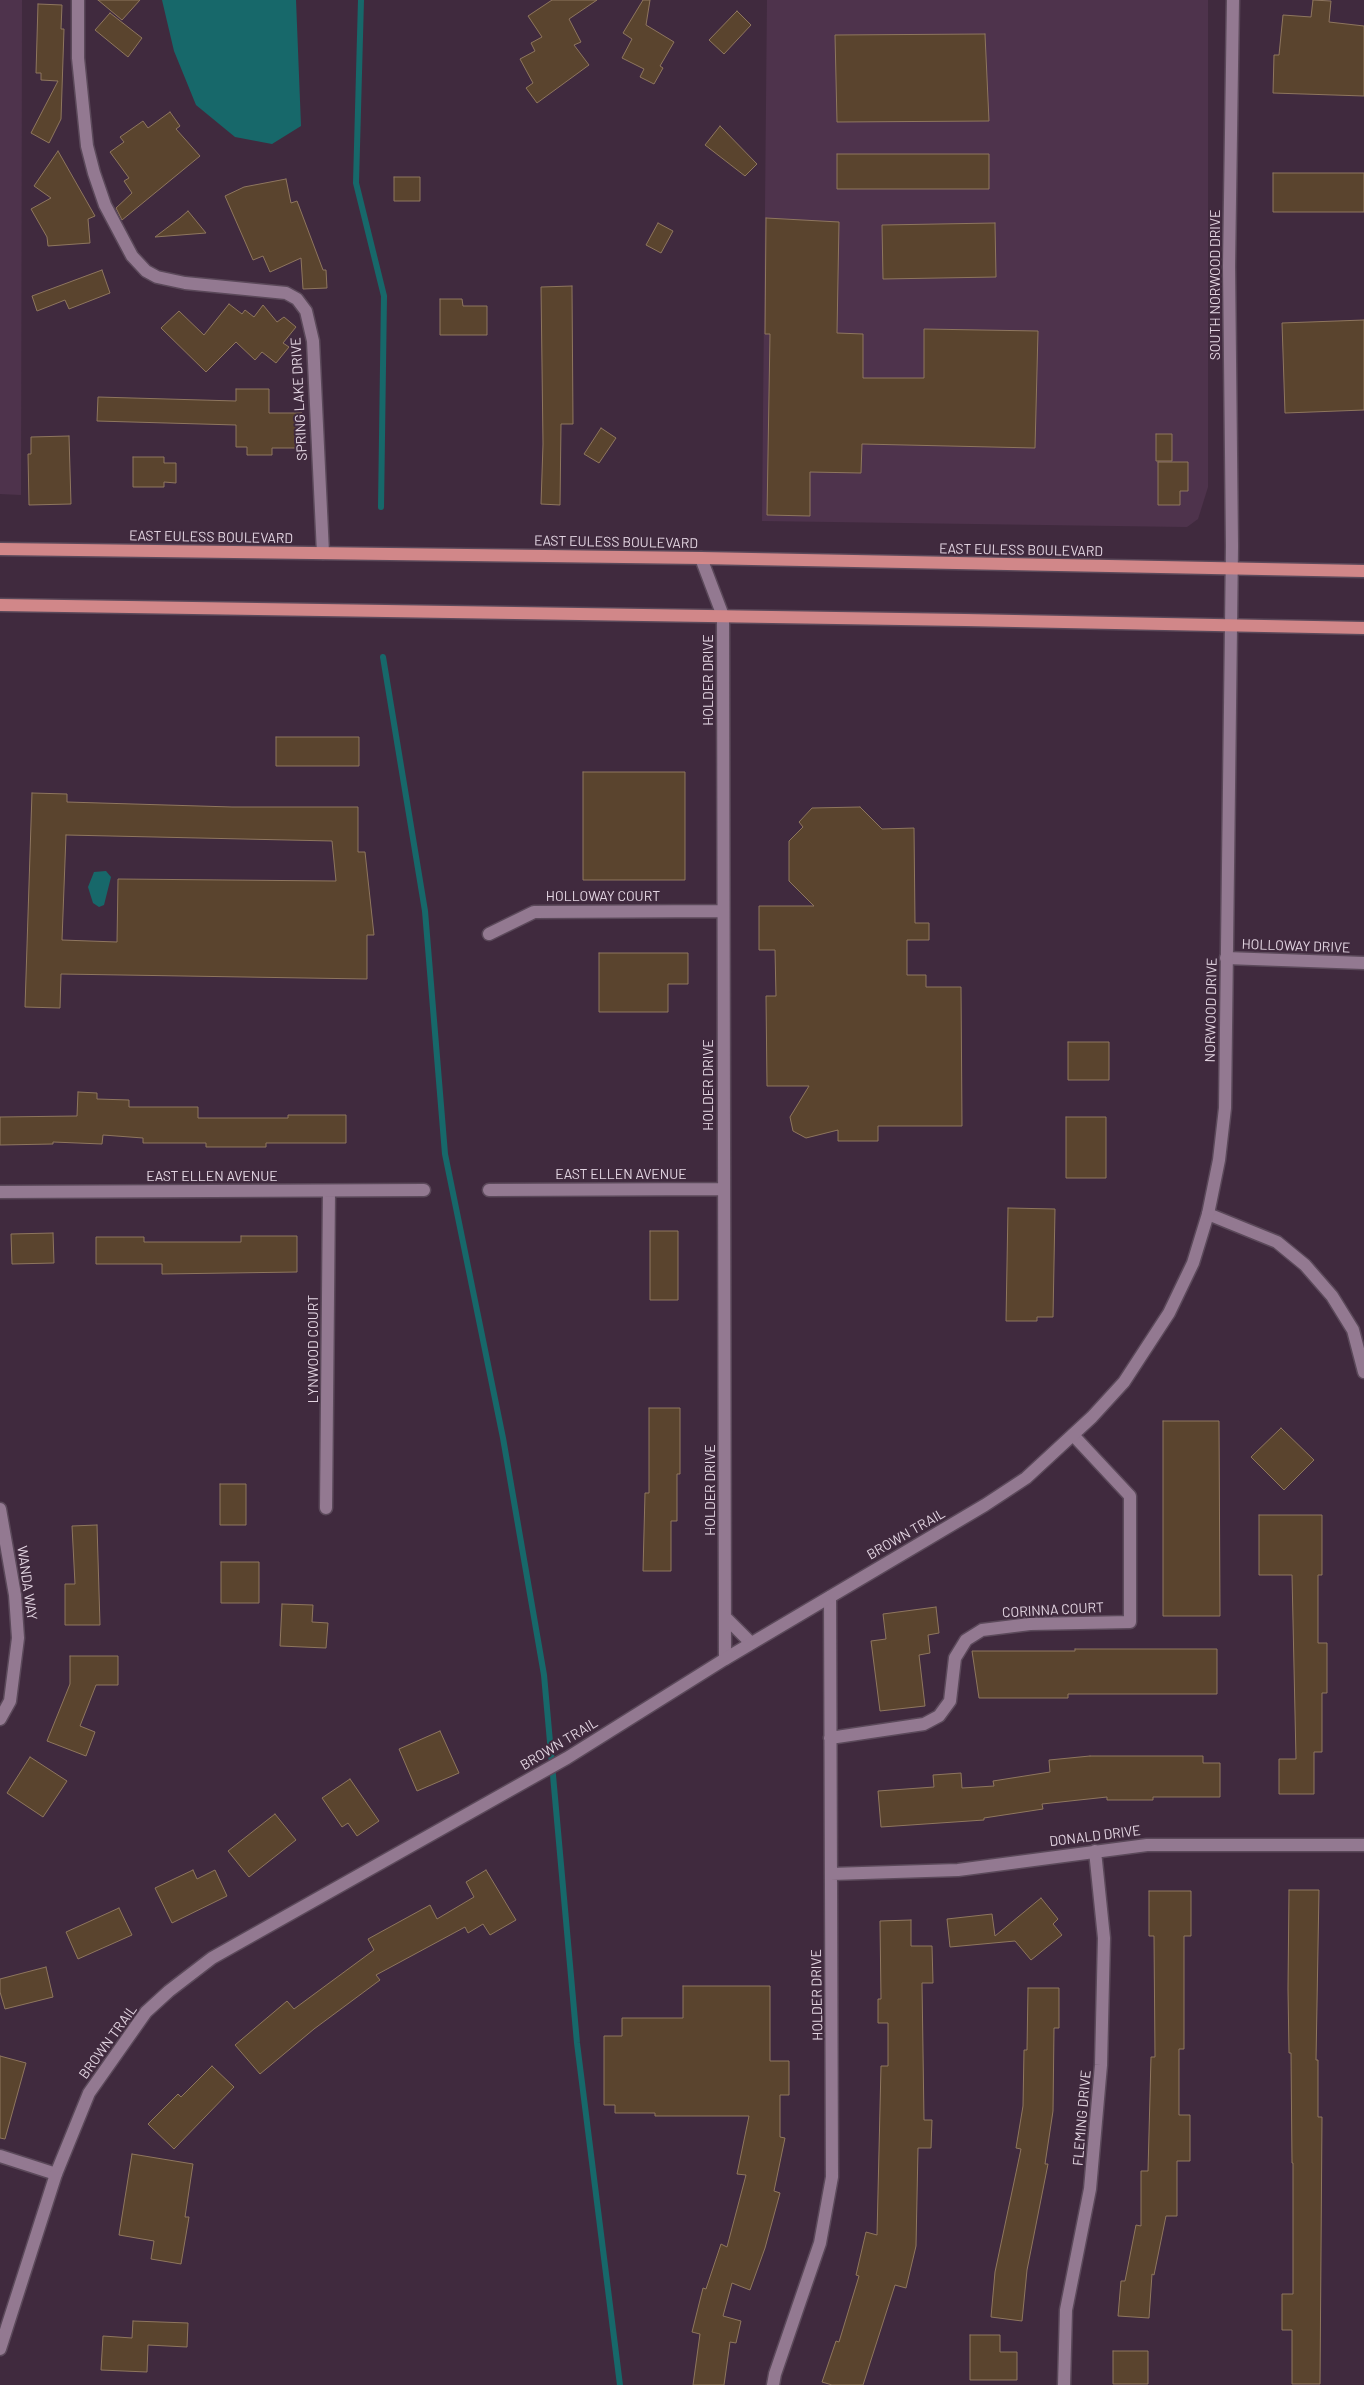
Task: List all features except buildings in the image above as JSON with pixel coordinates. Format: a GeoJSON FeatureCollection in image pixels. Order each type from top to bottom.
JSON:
{"type":"FeatureCollection","features":[{"type":"Feature","properties":{"kind":"main road","name":"EAST EULESS BOULEVARD"},"geometry":{"type":"LineString","coordinates":[[0,549],[700,558],[1364,571]]}},
{"type":"Feature","properties":{"kind":"main road"},"geometry":{"type":"LineString","coordinates":[[0,605],[1364,628]]}},
{"type":"Feature","properties":{"kind":"street","name":"SPRING LAKE DRIVE"},"geometry":{"type":"LineString","coordinates":[[78,0],[78,58],[87,146],[105,205],[132,256],[146,271],[157,277],[185,283],[286,293],[297,299],[306,311],[312,340],[323,553]]}},
{"type":"Feature","properties":{"kind":"street","name":"SOUTH NORWOOD DRIVE"},"geometry":{"type":"LineString","coordinates":[[1232,569],[1229,266],[1233,0]]}},
{"type":"Feature","properties":{"kind":"street","name":"HOLDER DRIVE"},"geometry":{"type":"LineString","coordinates":[[700,558],[723,616],[722,911],[725,1659]]}},
{"type":"Feature","properties":{"kind":"street","name":"NORWOOD DRIVE"},"geometry":{"type":"LineString","coordinates":[[1208,1214],[1219,1160],[1225,1108],[1232,569]]}},
{"type":"Feature","properties":{"kind":"street","name":"HOLLOWAY COURT"},"geometry":{"type":"LineString","coordinates":[[489,934],[534,912],[722,911]]}},
{"type":"Feature","properties":{"kind":"street","name":"HOLLOWAY DRIVE"},"geometry":{"type":"LineString","coordinates":[[1226,958],[1364,962]]}},
{"type":"Feature","properties":{"kind":"street","name":"EAST ELLEN AVENUE"},"geometry":{"type":"LineString","coordinates":[[489,1190],[724,1189]]}},
{"type":"Feature","properties":{"kind":"street","name":"EAST ELLEN AVENUE"},"geometry":{"type":"LineString","coordinates":[[0,1192],[424,1190]]}},
{"type":"Feature","properties":{"kind":"street","name":"LYNWOOD COURT"},"geometry":{"type":"LineString","coordinates":[[326,1508],[329,1191]]}},
{"type":"Feature","properties":{"kind":"street"},"geometry":{"type":"LineString","coordinates":[[1208,1214],[1277,1242],[1305,1265],[1332,1296],[1353,1330],[1364,1372]]}},
{"type":"Feature","properties":{"kind":"street","name":"BROWN TRAIL"},"geometry":{"type":"LineString","coordinates":[[0,2349],[56,2174],[89,2093],[146,2012],[169,1990],[212,1958],[535,1777],[751,1643],[985,1505],[1026,1478],[1073,1435],[1124,1382],[1169,1313],[1193,1263],[1208,1214]]}},
{"type":"Feature","properties":{"kind":"street","name":"CORINNA COURT"},"geometry":{"type":"LineString","coordinates":[[830,1738],[924,1724],[940,1716],[950,1700],[955,1658],[966,1640],[982,1630],[1030,1624],[1130,1622],[1130,1496],[1073,1435]]}},
{"type":"Feature","properties":{"kind":"street","name":"WANDA WAY"},"geometry":{"type":"LineString","coordinates":[[0,1509],[15,1595],[18,1638],[10,1701],[0,1719]]}},
{"type":"Feature","properties":{"kind":"street","name":"HOLDER DRIVE"},"geometry":{"type":"LineString","coordinates":[[773,2385],[775,2374],[820,2244],[832,2177],[830,1597]]}},
{"type":"Feature","properties":{"kind":"street"},"geometry":{"type":"LineString","coordinates":[[725,1617],[751,1643]]}},
{"type":"Feature","properties":{"kind":"street","name":"DONALD DRIVE"},"geometry":{"type":"LineString","coordinates":[[831,1874],[958,1870],[1147,1844],[1364,1844]]}},
{"type":"Feature","properties":{"kind":"street","name":"FLEMING DRIVE"},"geometry":{"type":"LineString","coordinates":[[1064,2385],[1066,2310],[1090,2189],[1101,2065],[1104,1938],[1095,1851]]}},
{"type":"Feature","properties":{"kind":"street"},"geometry":{"type":"LineString","coordinates":[[0,2156],[56,2174]]}},
{"type":"Feature","properties":{"kind":"shaded area"},"geometry":{"type":"Polygon","coordinates":[[[0,0],[22,0],[21,495],[0,494],[0,0]]]}},
{"type":"Feature","properties":{"kind":"shaded area"},"geometry":{"type":"Polygon","coordinates":[[[162,0],[296,0],[301,126],[272,144],[235,137],[196,105],[174,51],[162,0]]]}},
{"type":"Feature","properties":{"kind":"shaded area"},"geometry":{"type":"Polygon","coordinates":[[[767,0],[1208,0],[1208,487],[1198,519],[1187,527],[762,521],[767,0]]]}},
{"type":"Feature","properties":{"kind":"shaded area"},"geometry":{"type":"Polygon","coordinates":[[[106,871],[111,877],[104,905],[99,907],[93,903],[88,887],[94,872],[106,871]]]}},
{"type":"Feature","properties":{"kind":"waterway"},"geometry":{"type":"LineString","coordinates":[[361,0],[356,183],[384,296],[381,507]]}},
{"type":"Feature","properties":{"kind":"waterway"},"geometry":{"type":"LineString","coordinates":[[383,657],[425,911],[445,1154],[503,1438],[544,1675],[577,2043],[620,2385]]}}]}
